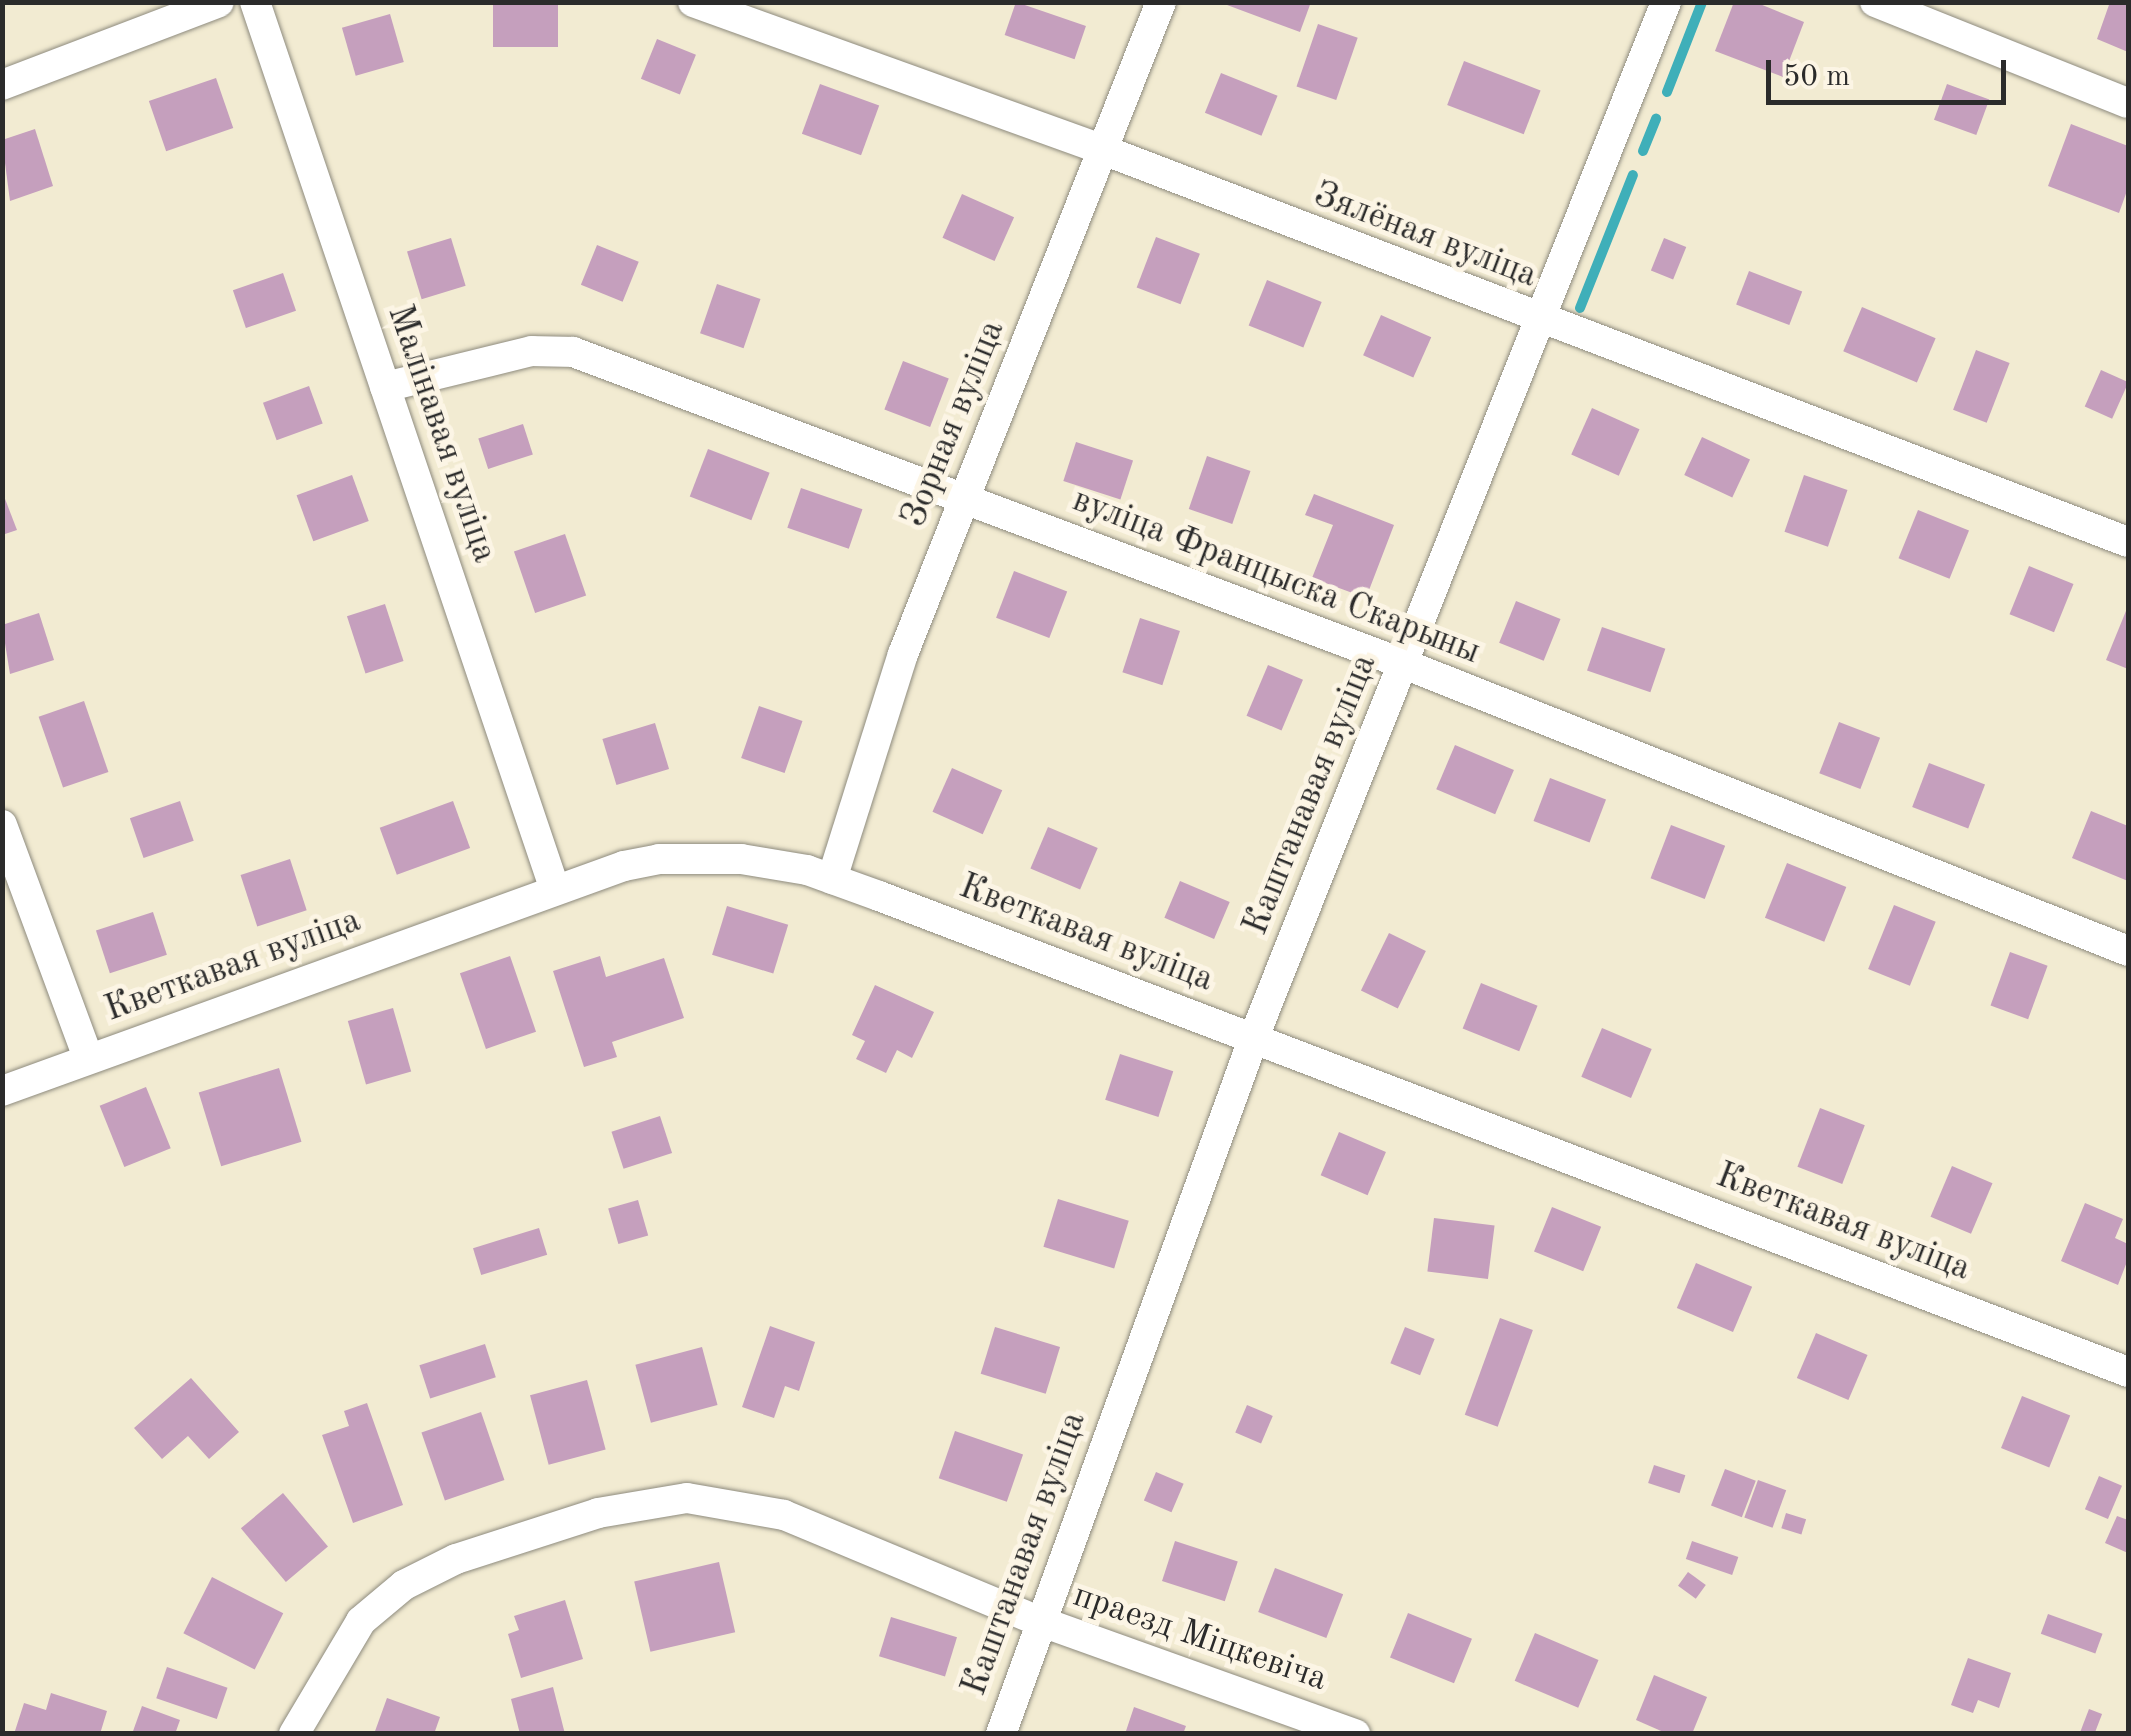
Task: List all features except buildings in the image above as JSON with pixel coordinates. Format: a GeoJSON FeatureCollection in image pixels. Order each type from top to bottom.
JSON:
{"type":"FeatureCollection","features":[{"type":"Feature","properties":{"kind":"street"},"geometry":{"type":"LineString","coordinates":[[2,85],[220,2]]}},
{"type":"Feature","properties":{"kind":"street","name":"Малінавая вуліца"},"geometry":{"type":"LineString","coordinates":[[255,2],[555,890]]}},
{"type":"Feature","properties":{"kind":"street","name":"Зялёная вуліца"},"geometry":{"type":"LineString","coordinates":[[692,2],[1106,152],[2128,542]]}},
{"type":"Feature","properties":{"kind":"street","name":"Зорная вуліца"},"geometry":{"type":"LineString","coordinates":[[832,879],[903,654],[1106,152],[1161,2]]}},
{"type":"Feature","properties":{"kind":"street","name":"Каштанавая вуліца"},"geometry":{"type":"LineString","coordinates":[[1002,1734],[1039,1621],[1254,1037],[1666,2]]}},
{"type":"Feature","properties":{"kind":"street"},"geometry":{"type":"LineString","coordinates":[[1875,2],[2128,102]]}},
{"type":"Feature","properties":{"kind":"street","name":"вуліца Францыска Скарыны"},"geometry":{"type":"LineString","coordinates":[[385,387],[532,351],[573,352],[1404,664],[2128,951]]}},
{"type":"Feature","properties":{"kind":"street"},"geometry":{"type":"LineString","coordinates":[[2,825],[88,1058]]}},
{"type":"Feature","properties":{"kind":"street","name":"Кветкавая вуліца"},"geometry":{"type":"LineString","coordinates":[[2,1091],[555,890],[659,858],[741,860],[832,879],[2128,1372]]}},
{"type":"Feature","properties":{"kind":"street","name":"праезд Міцкевіча"},"geometry":{"type":"LineString","coordinates":[[294,1734],[360,1622],[404,1584],[456,1559],[640,1502],[687,1498],[784,1515],[1039,1621],[1355,1734]]}},
{"type":"Feature","properties":{"kind":"waterway"},"geometry":{"type":"LineString","coordinates":[[1667,92],[1702,2]]}},
{"type":"Feature","properties":{"kind":"waterway"},"geometry":{"type":"LineString","coordinates":[[1643,151],[1656,118]]}},
{"type":"Feature","properties":{"kind":"waterway"},"geometry":{"type":"LineString","coordinates":[[1580,308],[1633,175]]}}]}
